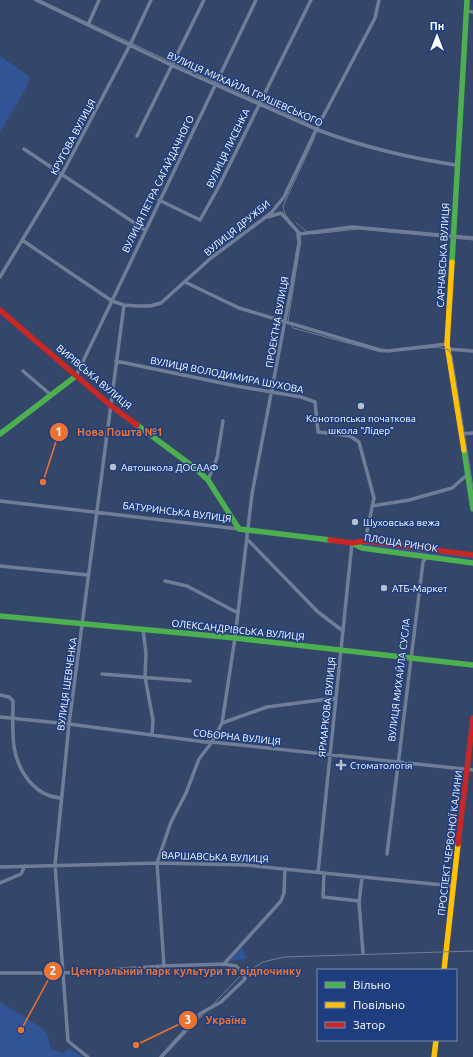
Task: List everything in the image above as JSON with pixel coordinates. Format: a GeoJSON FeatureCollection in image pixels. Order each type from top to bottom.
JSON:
{"type":"FeatureCollection","features":[{"type":"Feature","properties":{"kind":"main road","name":"САРНАВСЬКА ВУЛИЦЯ"},"geometry":{"type":"LineString","coordinates":[[467,0],[456,165],[448,346],[473,509]]}},
{"type":"Feature","properties":{"kind":"main road","name":"ВИРІВСЬКА ВУЛИЦЯ"},"geometry":{"type":"LineString","coordinates":[[0,310],[110,405],[160,441],[208,480],[239,529]]}},
{"type":"Feature","properties":{"kind":"main road"},"geometry":{"type":"LineString","coordinates":[[0,434],[76,376]]}},
{"type":"Feature","properties":{"kind":"main road","name":"БАТУРИНСЬКА ВУЛИЦЯ"},"geometry":{"type":"LineString","coordinates":[[239,529],[352,543]]}},
{"type":"Feature","properties":{"kind":"main road","name":"ПЛОЩА РИНОК"},"geometry":{"type":"LineString","coordinates":[[352,543],[365,541],[473,555]]}},
{"type":"Feature","properties":{"kind":"main road","name":"ПЛОЩА РИНОК"},"geometry":{"type":"LineString","coordinates":[[352,543],[362,548],[473,563]]}},
{"type":"Feature","properties":{"kind":"main road","name":"ОЛЕКСАНДРІВСЬКА ВУЛИЦЯ"},"geometry":{"type":"LineString","coordinates":[[0,616],[235,638],[473,665]]}},
{"type":"Feature","properties":{"kind":"main road","name":"ПРОСПЕКТ ЧЕРВОНОЇ КАЛИНИ"},"geometry":{"type":"LineString","coordinates":[[444,969],[453,886],[471,770],[473,718]]}},
{"type":"Feature","properties":{"kind":"main road"},"geometry":{"type":"LineString","coordinates":[[434,1057],[436,1041]]}},
{"type":"Feature","properties":{"kind":"street","name":"ВУЛИЦЯ МИХАЙЛА ГРУШЕВСЬКОГО"},"geometry":{"type":"LineString","coordinates":[[36,0],[214,85],[316,130],[335,137],[416,159],[456,165]]}},
{"type":"Feature","properties":{"kind":"street"},"geometry":{"type":"LineString","coordinates":[[45,4],[47,0]]}},
{"type":"Feature","properties":{"kind":"street"},"geometry":{"type":"LineString","coordinates":[[88,25],[99,0]]}},
{"type":"Feature","properties":{"kind":"street","name":"КРУГОВА ВУЛИЦЯ"},"geometry":{"type":"LineString","coordinates":[[0,277],[62,174],[130,45],[151,0]]}},
{"type":"Feature","properties":{"kind":"street"},"geometry":{"type":"LineString","coordinates":[[137,136],[204,0]]}},
{"type":"Feature","properties":{"kind":"street","name":"ВУЛИЦЯ ПЕТРА САГАЙДАЧНОГО"},"geometry":{"type":"LineString","coordinates":[[76,376],[256,0]]}},
{"type":"Feature","properties":{"kind":"street","name":"ВУЛИЦЯ ЛИСЕНКА"},"geometry":{"type":"LineString","coordinates":[[159,200],[200,220],[218,188],[258,104],[311,0]]}},
{"type":"Feature","properties":{"kind":"street","name":"ВУЛИЦЯ ДРУЖБИ"},"geometry":{"type":"LineString","coordinates":[[22,240],[112,300],[124,305],[150,306],[161,303],[211,258],[260,222],[284,197],[316,130],[375,18],[378,0]]}},
{"type":"Feature","properties":{"kind":"street"},"geometry":{"type":"LineString","coordinates":[[466,10],[473,12]]}},
{"type":"Feature","properties":{"kind":"street"},"geometry":{"type":"LineString","coordinates":[[24,149],[145,230]]}},
{"type":"Feature","properties":{"kind":"street"},"geometry":{"type":"LineString","coordinates":[[278,204],[278,208],[281,213],[298,234],[352,227],[473,238]]}},
{"type":"Feature","properties":{"kind":"street"},"geometry":{"type":"LineString","coordinates":[[260,222],[281,213]]}},
{"type":"Feature","properties":{"kind":"street","name":"ПРОЕКТНА ВУЛИЦЯ"},"geometry":{"type":"LineString","coordinates":[[157,863],[171,822],[186,793],[199,759],[212,742],[222,723],[235,638],[252,494],[285,323],[299,242],[298,234]]}},
{"type":"Feature","properties":{"kind":"street"},"geometry":{"type":"LineString","coordinates":[[184,282],[239,308],[285,323],[384,350],[448,346],[473,351]]}},
{"type":"Feature","properties":{"kind":"street","name":"ВУЛИЦЯ ШЕВЧЕНКА"},"geometry":{"type":"LineString","coordinates":[[88,1057],[68,1041],[54,865],[69,724],[124,305]]}},
{"type":"Feature","properties":{"kind":"street","name":"ВУЛИЦЯ ВОЛОДИМИРА ШУХОВА"},"geometry":{"type":"LineString","coordinates":[[116,361],[272,393],[301,397],[315,402],[318,432],[350,436],[359,442],[374,498],[365,541]]}},
{"type":"Feature","properties":{"kind":"street"},"geometry":{"type":"LineString","coordinates":[[24,371],[51,394]]}},
{"type":"Feature","properties":{"kind":"street"},"geometry":{"type":"LineString","coordinates":[[208,480],[217,458],[223,421]]}},
{"type":"Feature","properties":{"kind":"street"},"geometry":{"type":"LineString","coordinates":[[461,434],[473,432]]}},
{"type":"Feature","properties":{"kind":"street"},"geometry":{"type":"LineString","coordinates":[[372,506],[410,500],[452,488],[468,475]]}},
{"type":"Feature","properties":{"kind":"street","name":"БАТУРИНСЬКА ВУЛИЦЯ"},"geometry":{"type":"LineString","coordinates":[[0,501],[239,529]]}},
{"type":"Feature","properties":{"kind":"street"},"geometry":{"type":"LineString","coordinates":[[247,539],[318,612],[343,631]]}},
{"type":"Feature","properties":{"kind":"street","name":"ЯРМАРКОВА ВУЛИЦЯ"},"geometry":{"type":"LineString","coordinates":[[318,872],[352,543]]}},
{"type":"Feature","properties":{"kind":"street","name":"ВУЛИЦЯ МИХАЙЛА СУСЛА"},"geometry":{"type":"LineString","coordinates":[[387,854],[410,657],[423,562],[427,557]]}},
{"type":"Feature","properties":{"kind":"street"},"geometry":{"type":"LineString","coordinates":[[0,566],[88,575]]}},
{"type":"Feature","properties":{"kind":"street"},"geometry":{"type":"LineString","coordinates":[[165,581],[187,586],[238,613]]}},
{"type":"Feature","properties":{"kind":"street"},"geometry":{"type":"LineString","coordinates":[[143,630],[146,653],[145,677],[153,720],[152,735]]}},
{"type":"Feature","properties":{"kind":"street"},"geometry":{"type":"LineString","coordinates":[[102,674],[190,681]]}},
{"type":"Feature","properties":{"kind":"street"},"geometry":{"type":"LineString","coordinates":[[0,695],[9,697],[13,701],[13,742],[16,760],[24,774],[36,790],[47,796],[60,798]]}},
{"type":"Feature","properties":{"kind":"street"},"geometry":{"type":"LineString","coordinates":[[222,723],[267,707],[336,698]]}},
{"type":"Feature","properties":{"kind":"street","name":"СОБОРНА ВУЛИЦЯ"},"geometry":{"type":"LineString","coordinates":[[0,717],[69,724],[205,742],[471,770]]}},
{"type":"Feature","properties":{"kind":"street"},"geometry":{"type":"LineString","coordinates":[[157,863],[164,966]]}},
{"type":"Feature","properties":{"kind":"street","name":"ВАРШАВСЬКА ВУЛИЦЯ"},"geometry":{"type":"LineString","coordinates":[[0,867],[157,863],[245,865],[453,886]]}},
{"type":"Feature","properties":{"kind":"street"},"geometry":{"type":"LineString","coordinates":[[0,883],[22,874],[24,866]]}},
{"type":"Feature","properties":{"kind":"street"},"geometry":{"type":"LineString","coordinates":[[224,964],[281,901],[284,893],[285,869]]}},
{"type":"Feature","properties":{"kind":"street"},"geometry":{"type":"LineString","coordinates":[[324,873],[323,897],[359,901]]}},
{"type":"Feature","properties":{"kind":"street"},"geometry":{"type":"LineString","coordinates":[[362,877],[359,901],[363,953]]}},
{"type":"Feature","properties":{"kind":"street"},"geometry":{"type":"LineString","coordinates":[[0,974],[63,973],[164,966],[224,964],[236,966],[243,973],[245,979],[221,1002],[200,1013],[161,1057]]}},
{"type":"Feature","properties":{"kind":"shaded area"},"geometry":{"type":"Polygon","coordinates":[[[0,56],[30,77],[25,90],[0,132],[0,56]]]}},
{"type":"Feature","properties":{"kind":"shaded area"},"geometry":{"type":"Polygon","coordinates":[[[362,543],[473,558],[473,560],[362,546],[362,543]]]}},
{"type":"Feature","properties":{"kind":"shaded area"},"geometry":{"type":"Polygon","coordinates":[[[242,947],[247,959],[230,961],[242,947]]]}},
{"type":"Feature","properties":{"kind":"shaded area"},"geometry":{"type":"Polygon","coordinates":[[[0,1002],[39,1026],[47,1034],[51,1049],[63,1053],[70,1048],[82,1057],[0,1057],[0,1002]]]}},
{"type":"Feature","properties":{"kind":"tram line"},"geometry":{"type":"LineString","coordinates":[[40,0],[188,70],[304,121],[315,128],[314,139],[283,206],[286,215],[300,235],[301,240],[288,321],[293,328],[381,352],[438,347],[449,350],[452,356],[473,488]]}},
{"type":"Feature","properties":{"kind":"tram line"},"geometry":{"type":"LineString","coordinates":[[296,223],[306,231],[313,234],[358,229],[473,240]]}},
{"type":"Feature","properties":{"kind":"tram line"},"geometry":{"type":"LineString","coordinates":[[163,1057],[240,976],[263,962],[284,957],[473,951]]}},
{"type":"Feature","properties":{"kind":"traffic: fast"},"geometry":{"type":"LineString","coordinates":[[452,262],[467,0]]}},
{"type":"Feature","properties":{"kind":"traffic: fast"},"geometry":{"type":"LineString","coordinates":[[0,434],[76,376]]}},
{"type":"Feature","properties":{"kind":"traffic: fast"},"geometry":{"type":"LineString","coordinates":[[137,425],[195,468],[208,480],[239,529],[330,540]]}},
{"type":"Feature","properties":{"kind":"traffic: fast"},"geometry":{"type":"LineString","coordinates":[[464,450],[473,509]]}},
{"type":"Feature","properties":{"kind":"traffic: fast"},"geometry":{"type":"LineString","coordinates":[[352,543],[362,548],[473,563]]}},
{"type":"Feature","properties":{"kind":"traffic: fast"},"geometry":{"type":"LineString","coordinates":[[0,616],[235,638],[473,665]]}},
{"type":"Feature","properties":{"kind":"traffic: slow"},"geometry":{"type":"LineString","coordinates":[[452,262],[447,344],[464,450]]}},
{"type":"Feature","properties":{"kind":"traffic: slow"},"geometry":{"type":"LineString","coordinates":[[444,969],[458,844]]}},
{"type":"Feature","properties":{"kind":"traffic: slow"},"geometry":{"type":"LineString","coordinates":[[434,1057],[436,1041]]}},
{"type":"Feature","properties":{"kind":"traffic: jam"},"geometry":{"type":"LineString","coordinates":[[0,310],[110,405],[137,425]]}},
{"type":"Feature","properties":{"kind":"traffic: jam"},"geometry":{"type":"LineString","coordinates":[[330,540],[352,543],[365,541],[473,555]]}},
{"type":"Feature","properties":{"kind":"traffic: jam"},"geometry":{"type":"LineString","coordinates":[[458,844],[473,718]]}},
{"type":"Feature","properties":{"kind":"place","name":"Конотопська початкова школа \"Лідер\""},"geometry":{"type":"Point","coordinates":[361,406]}},
{"type":"Feature","properties":{"kind":"place","name":"Автошкола ДОСААФ"},"geometry":{"type":"Point","coordinates":[113,467]}},
{"type":"Feature","properties":{"kind":"place","name":"Нова Пошта №1"},"geometry":{"type":"Point","coordinates":[43,482]}},
{"type":"Feature","properties":{"kind":"place","name":"Шуховська вежа"},"geometry":{"type":"Point","coordinates":[355,522]}},
{"type":"Feature","properties":{"kind":"place","name":"АТБ-Маркет"},"geometry":{"type":"Point","coordinates":[384,588]}},
{"type":"Feature","properties":{"kind":"place","name":"Стоматологія"},"geometry":{"type":"Point","coordinates":[341,765]}},
{"type":"Feature","properties":{"kind":"place","name":"Центральний парк культури та відпочинку"},"geometry":{"type":"Point","coordinates":[21,1030]}},
{"type":"Feature","properties":{"kind":"place","name":"Україна"},"geometry":{"type":"Point","coordinates":[136,1045]}}]}
